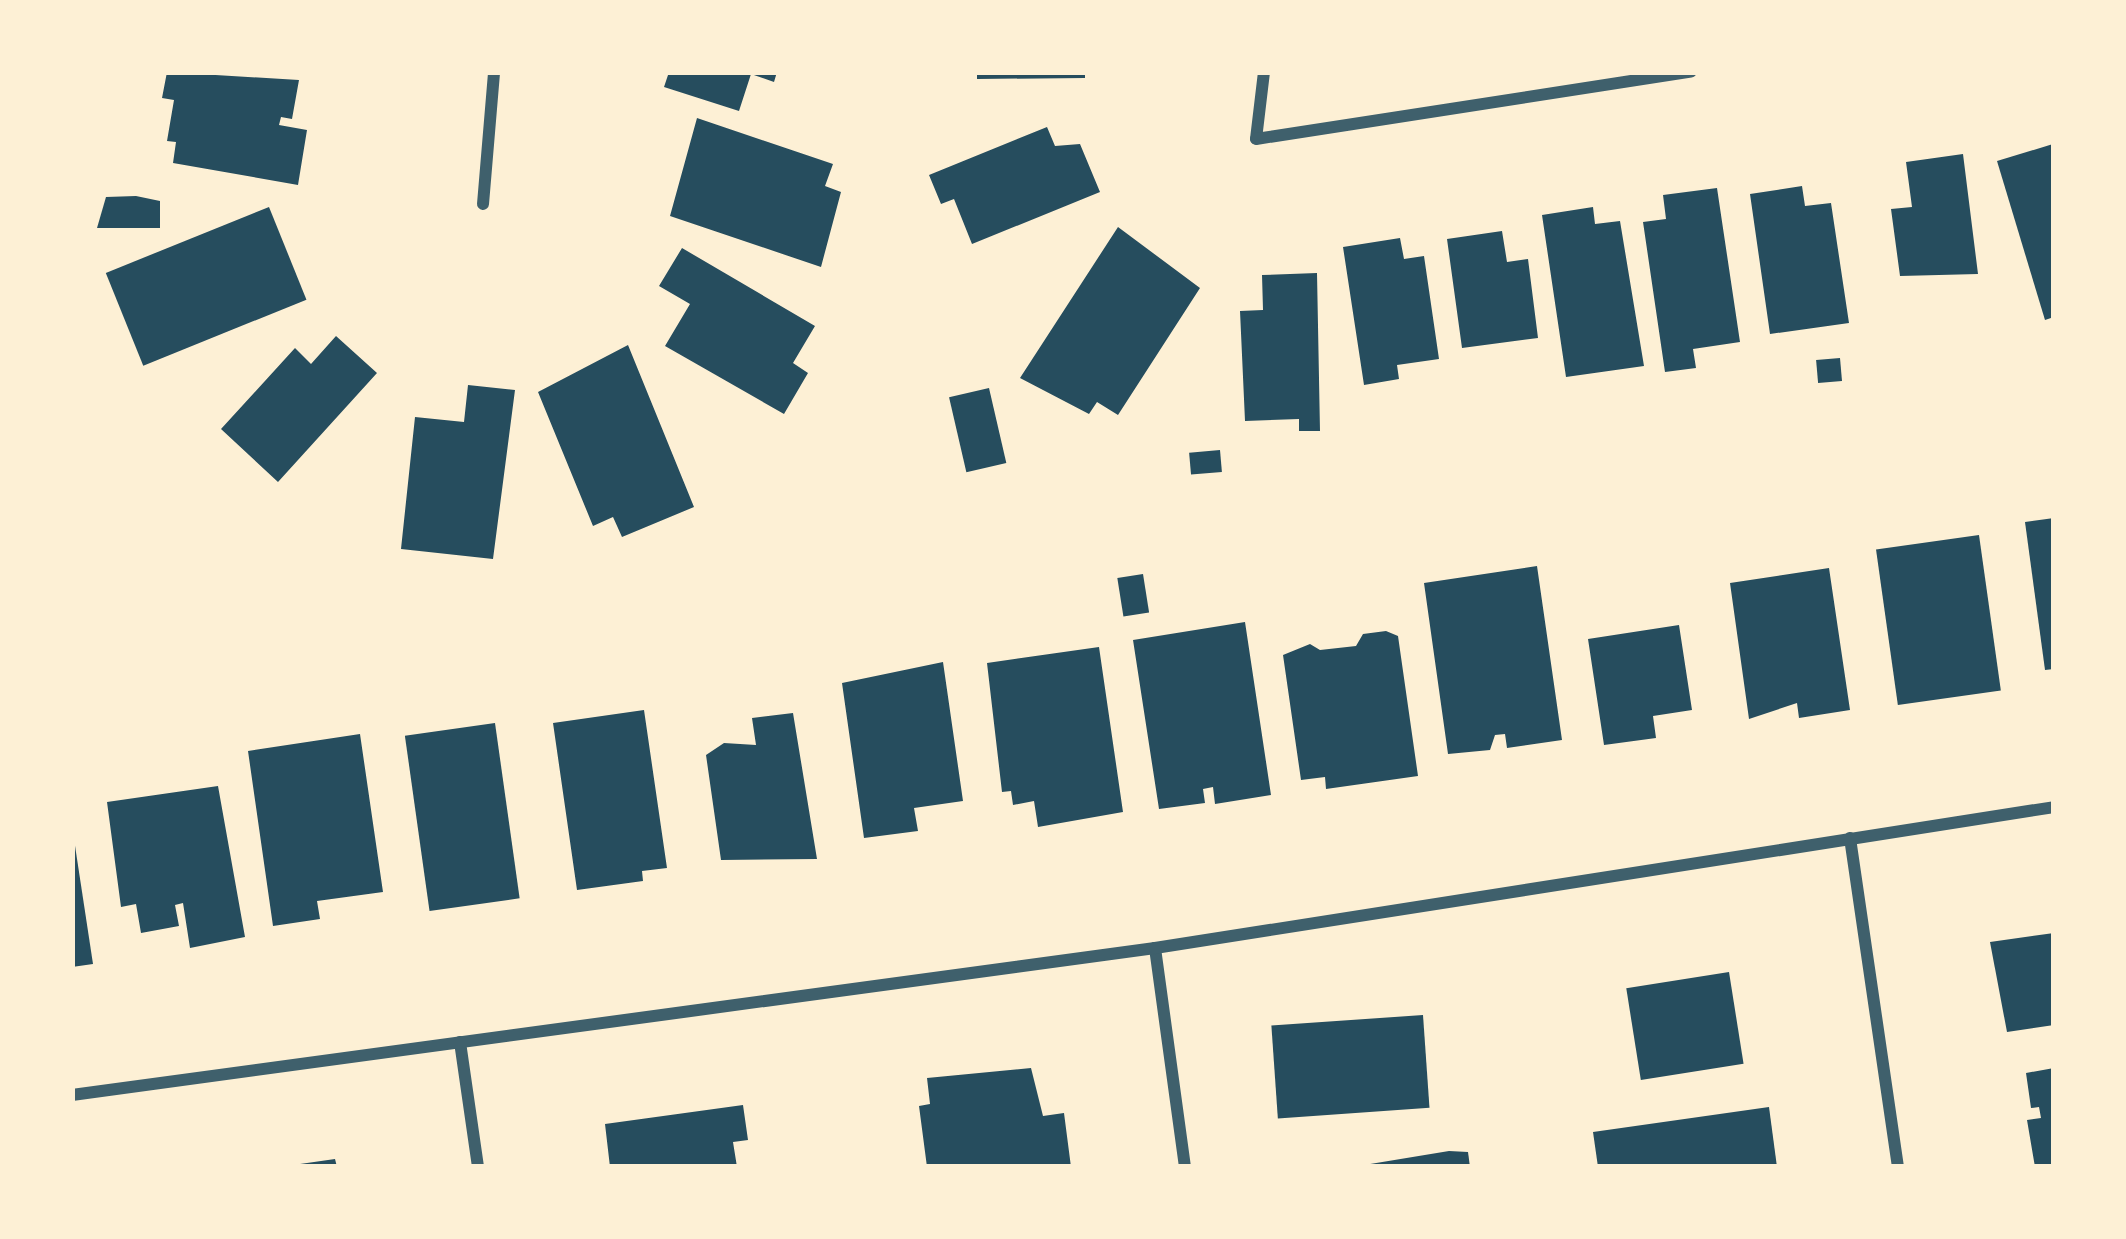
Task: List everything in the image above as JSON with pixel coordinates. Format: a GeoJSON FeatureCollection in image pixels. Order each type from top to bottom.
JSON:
{"type":"FeatureCollection","features":[{"type":"Feature","properties":{"kind":"street"},"geometry":{"type":"LineString","coordinates":[[483,203],[494,72]]}},
{"type":"Feature","properties":{"kind":"street"},"geometry":{"type":"LineString","coordinates":[[1264,72],[1256,139],[1691,72]]}},
{"type":"Feature","properties":{"kind":"street"},"geometry":{"type":"LineString","coordinates":[[72,1095],[1155,948],[2054,808]]}},
{"type":"Feature","properties":{"kind":"street"},"geometry":{"type":"LineString","coordinates":[[1850,838],[1898,1167]]}},
{"type":"Feature","properties":{"kind":"street"},"geometry":{"type":"LineString","coordinates":[[1155,948],[1185,1167]]}},
{"type":"Feature","properties":{"kind":"street"},"geometry":{"type":"LineString","coordinates":[[460,1042],[478,1167]]}},
{"type":"Feature","properties":{"kind":"building"},"geometry":{"type":"Polygon","coordinates":[[[167,72],[299,80],[292,119],[281,117],[279,125],[307,130],[298,185],[173,163],[176,142],[167,141],[174,100],[162,98],[167,72]]]}},
{"type":"Feature","properties":{"kind":"building"},"geometry":{"type":"Polygon","coordinates":[[[669,72],[777,72],[774,82],[751,74],[739,111],[664,87],[669,72]]]}},
{"type":"Feature","properties":{"kind":"building"},"geometry":{"type":"Polygon","coordinates":[[[977,72],[1085,72],[1085,78],[977,79],[977,72]]]}},
{"type":"Feature","properties":{"kind":"building"},"geometry":{"type":"Polygon","coordinates":[[[697,118],[833,164],[825,186],[841,192],[821,267],[670,216],[697,118]]]}},
{"type":"Feature","properties":{"kind":"building"},"geometry":{"type":"Polygon","coordinates":[[[1047,127],[1055,146],[1080,144],[1100,192],[972,244],[954,199],[941,204],[929,175],[1047,127]]]}},
{"type":"Feature","properties":{"kind":"building"},"geometry":{"type":"Polygon","coordinates":[[[2053,144],[2054,317],[2045,320],[1997,161],[2053,144]]]}},
{"type":"Feature","properties":{"kind":"building"},"geometry":{"type":"Polygon","coordinates":[[[1963,154],[1978,274],[1900,276],[1891,209],[1912,207],[1906,162],[1963,154]]]}},
{"type":"Feature","properties":{"kind":"building"},"geometry":{"type":"Polygon","coordinates":[[[1802,186],[1805,206],[1831,203],[1849,323],[1770,334],[1750,194],[1802,186]]]}},
{"type":"Feature","properties":{"kind":"building"},"geometry":{"type":"Polygon","coordinates":[[[1717,188],[1740,342],[1693,349],[1696,368],[1665,372],[1643,222],[1666,219],[1663,195],[1717,188]]]}},
{"type":"Feature","properties":{"kind":"building"},"geometry":{"type":"Polygon","coordinates":[[[106,197],[160,201],[160,228],[97,228],[106,197]]]}},
{"type":"Feature","properties":{"kind":"building"},"geometry":{"type":"Polygon","coordinates":[[[269,207],[306,300],[143,366],[106,273],[269,207]]]}},
{"type":"Feature","properties":{"kind":"building"},"geometry":{"type":"Polygon","coordinates":[[[1593,207],[1595,224],[1620,221],[1644,366],[1566,377],[1542,215],[1593,207]]]}},
{"type":"Feature","properties":{"kind":"building"},"geometry":{"type":"Polygon","coordinates":[[[1118,227],[1200,288],[1118,415],[1097,402],[1089,414],[1020,378],[1118,227]]]}},
{"type":"Feature","properties":{"kind":"building"},"geometry":{"type":"Polygon","coordinates":[[[1502,231],[1507,262],[1528,259],[1538,338],[1462,348],[1447,239],[1502,231]]]}},
{"type":"Feature","properties":{"kind":"building"},"geometry":{"type":"Polygon","coordinates":[[[1400,238],[1404,259],[1424,256],[1439,359],[1397,365],[1399,379],[1364,385],[1343,247],[1400,238]]]}},
{"type":"Feature","properties":{"kind":"building"},"geometry":{"type":"Polygon","coordinates":[[[682,248],[815,326],[793,363],[808,373],[784,414],[665,346],[690,304],[659,286],[682,248]]]}},
{"type":"Feature","properties":{"kind":"building"},"geometry":{"type":"Polygon","coordinates":[[[1317,273],[1320,431],[1299,431],[1299,419],[1245,421],[1240,311],[1263,310],[1262,275],[1317,273]]]}},
{"type":"Feature","properties":{"kind":"building"},"geometry":{"type":"Polygon","coordinates":[[[336,336],[377,373],[278,482],[221,429],[295,348],[311,364],[336,336]]]}},
{"type":"Feature","properties":{"kind":"building"},"geometry":{"type":"Polygon","coordinates":[[[628,345],[694,507],[622,537],[613,517],[593,526],[538,392],[628,345]]]}},
{"type":"Feature","properties":{"kind":"building"},"geometry":{"type":"Polygon","coordinates":[[[1840,358],[1842,381],[1818,383],[1816,360],[1840,358]]]}},
{"type":"Feature","properties":{"kind":"building"},"geometry":{"type":"Polygon","coordinates":[[[468,385],[515,390],[493,559],[401,549],[415,417],[464,422],[468,385]]]}},
{"type":"Feature","properties":{"kind":"building"},"geometry":{"type":"Polygon","coordinates":[[[989,388],[1006,463],[966,472],[949,397],[989,388]]]}},
{"type":"Feature","properties":{"kind":"building"},"geometry":{"type":"Polygon","coordinates":[[[1220,450],[1222,472],[1191,475],[1189,453],[1220,450]]]}},
{"type":"Feature","properties":{"kind":"building"},"geometry":{"type":"Polygon","coordinates":[[[2054,518],[2054,669],[2045,670],[2025,522],[2054,518]]]}},
{"type":"Feature","properties":{"kind":"building"},"geometry":{"type":"Polygon","coordinates":[[[1979,535],[2001,690],[1898,705],[1876,549],[1979,535]]]}},
{"type":"Feature","properties":{"kind":"building"},"geometry":{"type":"Polygon","coordinates":[[[1537,566],[1562,740],[1507,748],[1505,734],[1495,735],[1490,750],[1448,754],[1424,583],[1537,566]]]}},
{"type":"Feature","properties":{"kind":"building"},"geometry":{"type":"Polygon","coordinates":[[[1829,568],[1850,710],[1799,718],[1797,703],[1749,719],[1730,583],[1829,568]]]}},
{"type":"Feature","properties":{"kind":"building"},"geometry":{"type":"Polygon","coordinates":[[[1143,574],[1149,613],[1123,617],[1117,578],[1143,574]]]}},
{"type":"Feature","properties":{"kind":"building"},"geometry":{"type":"Polygon","coordinates":[[[1245,622],[1271,795],[1215,804],[1213,787],[1203,789],[1205,803],[1159,809],[1133,640],[1245,622]]]}},
{"type":"Feature","properties":{"kind":"building"},"geometry":{"type":"Polygon","coordinates":[[[1679,625],[1692,710],[1653,716],[1656,738],[1604,745],[1588,639],[1679,625]]]}},
{"type":"Feature","properties":{"kind":"building"},"geometry":{"type":"Polygon","coordinates":[[[1386,631],[1398,636],[1418,776],[1326,789],[1325,777],[1301,780],[1283,655],[1310,644],[1320,650],[1356,646],[1363,634],[1386,631]]]}},
{"type":"Feature","properties":{"kind":"building"},"geometry":{"type":"Polygon","coordinates":[[[1099,647],[1123,812],[1038,827],[1034,801],[1013,805],[1011,791],[1002,792],[987,663],[1099,647]]]}},
{"type":"Feature","properties":{"kind":"building"},"geometry":{"type":"Polygon","coordinates":[[[943,662],[963,801],[914,808],[918,831],[864,838],[842,683],[943,662]]]}},
{"type":"Feature","properties":{"kind":"building"},"geometry":{"type":"Polygon","coordinates":[[[644,710],[667,868],[642,871],[643,881],[577,890],[553,723],[644,710]]]}},
{"type":"Feature","properties":{"kind":"building"},"geometry":{"type":"Polygon","coordinates":[[[793,713],[817,859],[721,860],[706,755],[724,743],[756,745],[752,718],[793,713]]]}},
{"type":"Feature","properties":{"kind":"building"},"geometry":{"type":"Polygon","coordinates":[[[495,723],[520,898],[430,911],[405,736],[495,723]]]}},
{"type":"Feature","properties":{"kind":"building"},"geometry":{"type":"Polygon","coordinates":[[[360,734],[383,892],[317,901],[320,919],[273,926],[248,751],[360,734]]]}},
{"type":"Feature","properties":{"kind":"building"},"geometry":{"type":"Polygon","coordinates":[[[218,786],[245,937],[190,948],[183,903],[175,905],[179,926],[141,933],[136,904],[121,907],[107,802],[218,786]]]}},
{"type":"Feature","properties":{"kind":"building"},"geometry":{"type":"Polygon","coordinates":[[[72,826],[93,964],[72,967],[72,826]]]}},
{"type":"Feature","properties":{"kind":"building"},"geometry":{"type":"Polygon","coordinates":[[[2054,933],[2054,1025],[2007,1032],[1990,942],[2054,933]]]}},
{"type":"Feature","properties":{"kind":"building"},"geometry":{"type":"Polygon","coordinates":[[[1729,972],[1744,1064],[1641,1080],[1626,988],[1729,972]]]}},
{"type":"Feature","properties":{"kind":"building"},"geometry":{"type":"Polygon","coordinates":[[[1423,1015],[1429,1108],[1278,1118],[1271,1026],[1423,1015]]]}},
{"type":"Feature","properties":{"kind":"building"},"geometry":{"type":"Polygon","coordinates":[[[1031,1068],[1043,1116],[1064,1113],[1071,1167],[927,1167],[919,1106],[930,1104],[927,1078],[1031,1068]]]}},
{"type":"Feature","properties":{"kind":"building"},"geometry":{"type":"Polygon","coordinates":[[[2054,1068],[2054,1167],[2035,1167],[2027,1120],[2041,1118],[2039,1107],[2031,1108],[2026,1073],[2054,1068]]]}},
{"type":"Feature","properties":{"kind":"building"},"geometry":{"type":"Polygon","coordinates":[[[743,1105],[748,1140],[733,1142],[737,1167],[610,1167],[605,1124],[743,1105]]]}},
{"type":"Feature","properties":{"kind":"building"},"geometry":{"type":"Polygon","coordinates":[[[1769,1107],[1777,1167],[1598,1167],[1593,1132],[1769,1107]]]}},
{"type":"Feature","properties":{"kind":"building"},"geometry":{"type":"Polygon","coordinates":[[[1468,1152],[1470,1167],[1352,1167],[1468,1152]]]}},
{"type":"Feature","properties":{"kind":"building"},"geometry":{"type":"Polygon","coordinates":[[[335,1159],[337,1167],[300,1167],[300,1164],[335,1159]]]}}]}
